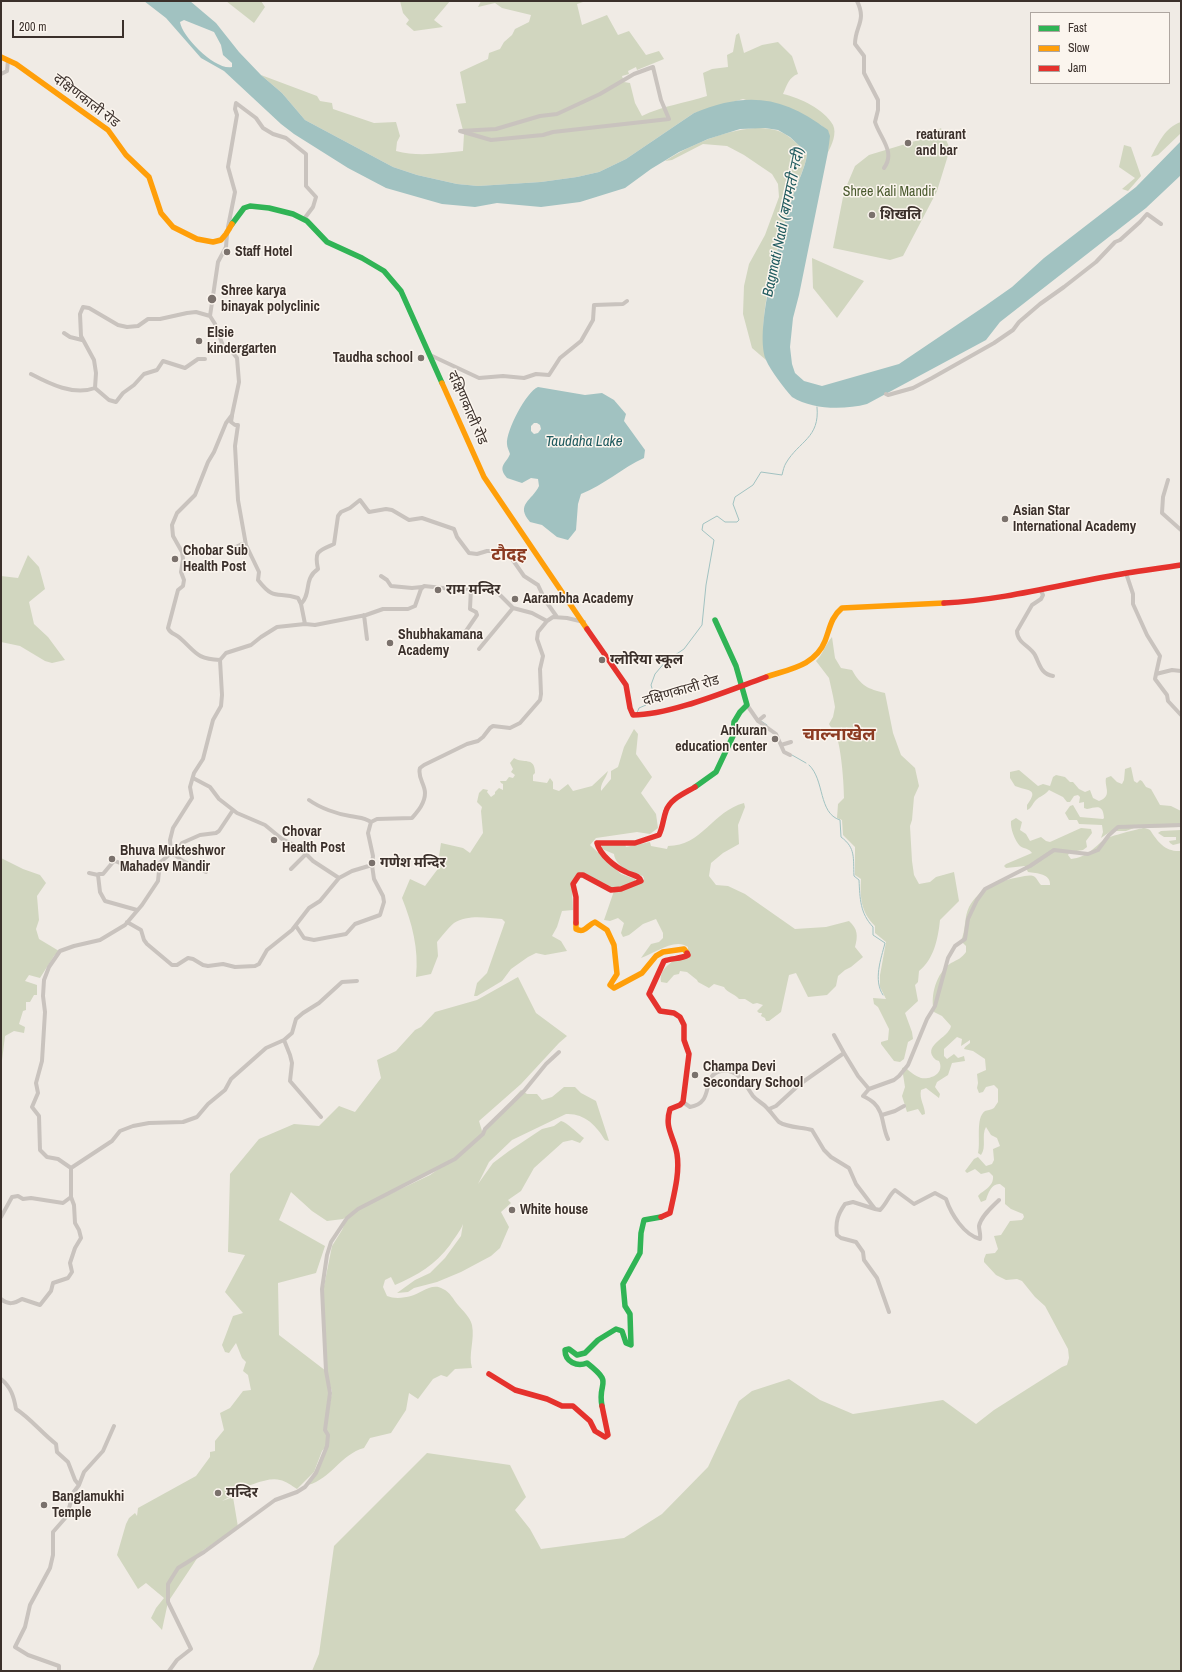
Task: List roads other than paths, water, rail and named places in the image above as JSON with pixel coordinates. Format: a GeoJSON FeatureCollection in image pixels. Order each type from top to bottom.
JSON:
{"type":"FeatureCollection","features":[{"type":"Feature","properties":{"kind":"main road","name":"दक्षिणकाली रोड"},"geometry":{"type":"LineString","coordinates":[[1,57],[16,64],[108,130],[118,141],[127,156],[140,167],[150,181],[161,212],[167,222],[189,235],[204,241],[216,241],[228,232],[238,214],[246,207],[250,206],[279,211],[304,219],[327,242],[384,270],[392,278],[401,291],[484,477],[626,685],[629,691],[629,708],[631,713],[636,716],[689,704],[809,662],[824,644],[833,617],[838,610],[842,608],[961,603],[1041,591]]}},
{"type":"Feature","properties":{"kind":"main road"},"geometry":{"type":"LineString","coordinates":[[1041,591],[1126,573],[1181,565]]}},
{"type":"Feature","properties":{"kind":"main road"},"geometry":{"type":"LineString","coordinates":[[489,1374],[515,1390],[547,1399],[562,1406],[573,1406],[590,1421],[595,1431],[605,1437],[608,1435],[600,1395],[603,1389],[604,1380],[601,1374],[587,1364],[580,1366],[576,1364],[565,1357],[564,1354],[566,1350],[569,1349],[577,1355],[585,1353],[598,1340],[616,1329],[622,1331],[626,1343],[630,1345],[632,1325],[630,1314],[625,1306],[623,1284],[640,1253],[641,1233],[644,1220],[664,1216],[670,1213],[674,1195],[677,1154],[667,1127],[666,1119],[670,1109],[680,1105],[683,1102],[689,1054],[684,1040],[680,1017],[674,1013],[660,1011],[649,994],[664,961],[671,958],[688,955],[684,949],[663,952],[656,956],[642,973],[614,988],[610,986],[617,974],[613,940],[607,930],[595,922],[590,924],[584,932],[576,929],[576,897],[573,884],[579,875],[611,890],[641,881],[642,879],[624,871],[599,850],[597,843],[635,844],[659,835],[663,827],[666,811],[670,804],[716,772],[724,752],[733,736],[733,726],[737,717],[748,705],[736,666],[715,620]]}},
{"type":"Feature","properties":{"kind":"street"},"geometry":{"type":"LineString","coordinates":[[857,1],[860,8],[861,20],[855,44],[864,56],[864,73],[877,98],[878,110],[874,122],[889,154],[889,162],[884,168]]}},
{"type":"Feature","properties":{"kind":"street"},"geometry":{"type":"LineString","coordinates":[[1,74],[7,71],[8,60]]}},
{"type":"Feature","properties":{"kind":"street"},"geometry":{"type":"LineString","coordinates":[[653,67],[661,100],[669,119],[491,140],[460,131],[496,129],[540,116],[557,114],[600,94],[634,74],[653,67]]}},
{"type":"Feature","properties":{"kind":"street"},"geometry":{"type":"LineString","coordinates":[[304,219],[313,207],[316,197],[306,186],[306,154],[286,138],[272,134],[263,128],[256,118],[236,103],[235,109],[237,115],[228,167],[235,192],[228,227],[226,247],[218,262],[210,316],[215,324],[223,346],[230,349],[237,358],[239,382],[231,422],[238,425],[235,446],[238,500],[246,546],[260,572],[258,580],[265,589],[273,594],[280,597],[287,594],[298,598],[301,604],[305,624]]}},
{"type":"Feature","properties":{"kind":"street"},"geometry":{"type":"LineString","coordinates":[[886,394],[888,395],[913,388],[979,352],[1013,330],[1019,322],[1040,304],[1096,262],[1115,242],[1120,240],[1147,214],[1161,224]]}},
{"type":"Feature","properties":{"kind":"street"},"geometry":{"type":"LineString","coordinates":[[430,355],[479,378],[503,376],[524,378],[536,374],[549,375],[560,358],[581,341],[593,320],[594,306],[623,304],[627,301]]}},
{"type":"Feature","properties":{"kind":"street"},"geometry":{"type":"LineString","coordinates":[[95,388],[96,373],[94,360],[82,340],[80,320],[83,307],[89,308],[118,325],[127,327],[138,326],[148,319],[160,319],[187,313],[196,312],[210,316]]}},
{"type":"Feature","properties":{"kind":"street"},"geometry":{"type":"LineString","coordinates":[[64,333],[70,337],[82,340]]}},
{"type":"Feature","properties":{"kind":"street"},"geometry":{"type":"LineString","coordinates":[[95,388],[109,400],[116,402],[123,393],[134,385],[144,374],[157,370],[163,361],[185,368],[198,360],[205,359]]}},
{"type":"Feature","properties":{"kind":"street"},"geometry":{"type":"LineString","coordinates":[[31,374],[51,383],[73,389],[86,391],[95,388]]}},
{"type":"Feature","properties":{"kind":"street"},"geometry":{"type":"LineString","coordinates":[[220,660],[208,660],[200,656],[180,637],[168,630],[171,613],[178,590],[183,586],[184,580],[181,572],[183,559],[182,552],[173,536],[172,525],[177,513],[195,495],[226,423],[232,415]]}},
{"type":"Feature","properties":{"kind":"street"},"geometry":{"type":"LineString","coordinates":[[1168,480],[1163,497],[1162,513],[1181,530]]}},
{"type":"Feature","properties":{"kind":"street"},"geometry":{"type":"LineString","coordinates":[[301,604],[307,594],[308,582],[313,572],[318,569],[315,558],[318,552],[334,544],[338,516],[341,512],[350,508],[360,500],[369,512],[386,509],[392,510],[409,520],[422,518],[454,529],[456,538],[469,553],[476,554],[487,551],[499,551],[505,553],[510,556],[524,576],[538,585],[545,600],[557,617]]}},
{"type":"Feature","properties":{"kind":"street"},"geometry":{"type":"LineString","coordinates":[[230,550],[242,544],[246,546]]}},
{"type":"Feature","properties":{"kind":"street"},"geometry":{"type":"LineString","coordinates":[[1126,573],[1133,594],[1133,604],[1147,635],[1160,656],[1155,678],[1168,695],[1168,701],[1181,715]]}},
{"type":"Feature","properties":{"kind":"street"},"geometry":{"type":"LineString","coordinates":[[381,576],[387,580],[391,586],[452,589],[490,588],[498,593],[512,608],[532,613],[547,621]]}},
{"type":"Feature","properties":{"kind":"street"},"geometry":{"type":"LineString","coordinates":[[172,853],[170,840],[173,828],[192,798],[190,787],[194,773],[203,759],[213,720],[221,706],[222,695],[220,660],[226,653],[251,645],[276,627],[305,624],[316,625],[364,615],[383,609],[412,608],[415,606],[422,587]]}},
{"type":"Feature","properties":{"kind":"street"},"geometry":{"type":"LineString","coordinates":[[466,630],[477,615],[476,612],[470,609],[471,588]]}},
{"type":"Feature","properties":{"kind":"street"},"geometry":{"type":"LineString","coordinates":[[1041,591],[1041,599],[1032,605],[1017,631],[1017,634],[1020,641],[1025,644],[1035,655],[1041,669],[1048,675],[1053,676]]}},
{"type":"Feature","properties":{"kind":"street"},"geometry":{"type":"LineString","coordinates":[[479,649],[512,608]]}},
{"type":"Feature","properties":{"kind":"street"},"geometry":{"type":"LineString","coordinates":[[364,615],[367,639]]}},
{"type":"Feature","properties":{"kind":"street"},"geometry":{"type":"LineString","coordinates":[[296,926],[304,938],[314,940],[322,939],[346,934],[355,924],[380,915],[384,902],[383,896],[374,879],[372,865],[373,856],[368,833],[371,822],[377,819],[412,818],[422,804],[424,798],[425,791],[419,774],[420,768],[424,764],[484,737],[493,726],[510,728],[520,723],[540,700],[540,669],[542,656],[537,637],[538,632],[551,618],[567,618],[584,622]]}},
{"type":"Feature","properties":{"kind":"street"},"geometry":{"type":"LineString","coordinates":[[1156,674],[1172,670],[1181,671]]}},
{"type":"Feature","properties":{"kind":"street"},"geometry":{"type":"LineString","coordinates":[[748,705],[776,734],[784,752],[790,755]]}},
{"type":"Feature","properties":{"kind":"street"},"geometry":{"type":"LineString","coordinates":[[782,745],[791,742]]}},
{"type":"Feature","properties":{"kind":"street"},"geometry":{"type":"LineString","coordinates":[[193,778],[210,787],[219,798],[233,810],[265,825],[282,838],[300,848],[313,861],[339,878]]}},
{"type":"Feature","properties":{"kind":"street"},"geometry":{"type":"LineString","coordinates":[[309,800],[335,812],[351,816],[364,817],[371,822]]}},
{"type":"Feature","properties":{"kind":"street"},"geometry":{"type":"LineString","coordinates":[[89,873],[98,876],[99,874],[103,874],[112,862],[115,861],[130,867],[156,865],[182,843],[200,835],[220,831],[233,810]]}},
{"type":"Feature","properties":{"kind":"street"},"geometry":{"type":"LineString","coordinates":[[888,1139],[884,1130],[882,1115],[875,1103],[864,1096],[869,1089],[894,1080],[900,1076],[908,1066],[927,1019],[935,1006],[948,958],[955,946],[965,939],[968,918],[977,900],[985,889],[1030,866],[1054,850],[1088,854],[1098,850],[1109,835],[1118,828],[1181,825]]}},
{"type":"Feature","properties":{"kind":"street"},"geometry":{"type":"LineString","coordinates":[[172,853],[206,872]]}},
{"type":"Feature","properties":{"kind":"street"},"geometry":{"type":"LineString","coordinates":[[291,869],[306,854]]}},
{"type":"Feature","properties":{"kind":"street"},"geometry":{"type":"LineString","coordinates":[[71,1168],[58,1159],[47,1157],[40,1150],[39,1116],[32,1107],[38,1093],[36,1083],[42,1061],[45,1012],[43,996],[44,980],[60,951],[100,940],[125,925],[158,881],[159,871],[156,865]]}},
{"type":"Feature","properties":{"kind":"street"},"geometry":{"type":"LineString","coordinates":[[127,922],[141,930],[147,944],[158,951],[168,963],[172,965],[177,965],[188,958],[208,966],[223,964],[235,966],[256,966],[259,964],[267,950],[296,926],[309,908],[320,901],[339,878],[352,871],[372,865]]}},
{"type":"Feature","properties":{"kind":"street"},"geometry":{"type":"LineString","coordinates":[[98,876],[100,892],[105,901],[137,910]]}},
{"type":"Feature","properties":{"kind":"street"},"geometry":{"type":"LineString","coordinates":[[71,1168],[112,1141],[122,1130],[149,1124],[183,1122],[197,1117],[208,1104],[225,1090],[231,1079],[266,1048],[284,1040],[292,1033],[296,1019],[302,1013],[319,1003],[342,982],[357,980]]}},
{"type":"Feature","properties":{"kind":"street"},"geometry":{"type":"LineString","coordinates":[[834,1035],[858,1076],[869,1089]]}},
{"type":"Feature","properties":{"kind":"street"},"geometry":{"type":"LineString","coordinates":[[284,1040],[292,1063],[290,1081],[321,1117]]}},
{"type":"Feature","properties":{"kind":"street"},"geometry":{"type":"LineString","coordinates":[[169,1671],[177,1660],[192,1649],[168,1602],[168,1584],[178,1568],[204,1552],[275,1500],[297,1492],[305,1487],[316,1473],[327,1446],[328,1435],[325,1430],[330,1393],[326,1371],[322,1289],[326,1255],[331,1242],[347,1218],[358,1209],[455,1159],[467,1149],[524,1091],[546,1064],[559,1052]]}},
{"type":"Feature","properties":{"kind":"street"},"geometry":{"type":"LineString","coordinates":[[769,1109],[776,1106],[800,1084],[844,1053]]}},
{"type":"Feature","properties":{"kind":"street"},"geometry":{"type":"LineString","coordinates":[[683,1102],[690,1107],[700,1103],[706,1097],[713,1074],[724,1071],[736,1074],[742,1079],[755,1098],[769,1109],[778,1121],[783,1124],[812,1130],[824,1150],[831,1157],[849,1168],[856,1184],[875,1209]]}},
{"type":"Feature","properties":{"kind":"street"},"geometry":{"type":"LineString","coordinates":[[882,1115],[895,1111],[904,1106]]}},
{"type":"Feature","properties":{"kind":"street"},"geometry":{"type":"LineString","coordinates":[[1,1299],[6,1303],[12,1304],[17,1303],[22,1299],[40,1304],[51,1291],[53,1283],[68,1278],[72,1272],[70,1263],[75,1248],[81,1238],[76,1223],[74,1205],[71,1197],[71,1168]]}},
{"type":"Feature","properties":{"kind":"street"},"geometry":{"type":"LineString","coordinates":[[889,1312],[877,1278],[864,1260],[863,1252],[856,1242],[841,1238],[837,1235],[836,1226],[838,1214],[845,1204],[853,1202],[880,1210],[888,1202],[891,1193],[895,1190],[914,1204],[935,1193],[946,1199],[951,1212],[960,1224],[975,1238],[980,1239],[981,1234],[979,1228],[983,1218],[999,1200]]}},
{"type":"Feature","properties":{"kind":"street"},"geometry":{"type":"LineString","coordinates":[[1,1217],[12,1197],[18,1196],[23,1199],[31,1198],[63,1204],[71,1197]]}},
{"type":"Feature","properties":{"kind":"street"},"geometry":{"type":"LineString","coordinates":[[1,1379],[11,1390],[16,1409],[26,1415],[39,1430],[56,1444],[57,1452],[68,1462],[75,1480],[79,1485]]}},
{"type":"Feature","properties":{"kind":"street"},"geometry":{"type":"LineString","coordinates":[[59,1671],[59,1666],[28,1655],[15,1647],[25,1627],[30,1605],[50,1568],[53,1555],[53,1532],[67,1516],[73,1493],[79,1485],[84,1472],[103,1451],[114,1426]]}},
{"type":"Feature","properties":{"kind":"water"},"geometry":{"type":"Polygon","coordinates":[[[144,1],[190,1],[216,23],[239,52],[261,75],[282,93],[305,120],[393,167],[417,175],[457,184],[478,186],[541,182],[599,172],[626,159],[694,113],[713,106],[731,102],[764,100],[796,110],[828,130],[830,136],[799,295],[793,318],[790,347],[792,364],[795,373],[804,381],[822,386],[899,364],[985,306],[1012,287],[1044,258],[1136,187],[1181,141],[1181,175],[1146,208],[1000,322],[986,340],[867,404],[839,408],[819,407],[792,397],[768,364],[763,345],[763,325],[771,277],[789,209],[805,165],[807,155],[806,152],[790,137],[778,130],[765,128],[740,129],[708,139],[679,152],[651,169],[625,188],[580,202],[541,207],[497,203],[475,207],[442,204],[386,188],[348,168],[294,134],[281,124],[224,71],[201,58],[166,18],[144,1]],[[184,20],[180,22],[187,36],[201,52],[217,64],[225,67],[232,67],[232,63],[223,55],[221,45],[214,32],[184,20]]]}},
{"type":"Feature","properties":{"kind":"water","name":"Taudaha Lake"},"geometry":{"type":"Polygon","coordinates":[[[538,387],[585,395],[602,393],[614,400],[626,414],[624,421],[645,450],[644,458],[581,494],[578,504],[576,530],[568,540],[557,537],[542,525],[530,522],[526,516],[524,507],[539,486],[538,479],[531,478],[522,483],[507,478],[502,468],[510,454],[507,444],[513,422],[533,390],[538,387]],[[534,423],[531,426],[531,431],[534,434],[538,433],[541,429],[540,425],[534,423]]]}},
{"type":"Feature","properties":{"kind":"waterway"},"geometry":{"type":"LineString","coordinates":[[637,713],[639,708],[646,705],[654,695],[651,685],[655,674],[666,661],[684,649],[702,625],[706,585],[714,540],[702,530],[703,524],[717,516],[725,522],[737,522],[739,520],[733,504],[735,497],[753,485],[761,472],[782,475],[785,464],[812,433],[817,417],[817,407]]}},
{"type":"Feature","properties":{"kind":"waterway"},"geometry":{"type":"LineString","coordinates":[[761,721],[767,725]]}},
{"type":"Feature","properties":{"kind":"waterway"},"geometry":{"type":"LineString","coordinates":[[792,755],[806,763]]}},
{"type":"Feature","properties":{"kind":"waterway"},"geometry":{"type":"LineString","coordinates":[[809,765],[818,779],[828,811],[840,820],[841,837],[849,845],[853,854],[854,876],[859,880],[863,911],[873,927],[873,935],[885,943],[878,976],[880,989],[883,995]]}},
{"type":"Feature","properties":{"kind":"place","name":"reaturant and bar"},"geometry":{"type":"Point","coordinates":[908,143]}},
{"type":"Feature","properties":{"kind":"place","name":"शिखलि"},"geometry":{"type":"Point","coordinates":[872,215]}},
{"type":"Feature","properties":{"kind":"place","name":"Staff Hotel"},"geometry":{"type":"Point","coordinates":[227,252]}},
{"type":"Feature","properties":{"kind":"place","name":"Shree karya binayak polyclinic"},"geometry":{"type":"Point","coordinates":[212,299]}},
{"type":"Feature","properties":{"kind":"place","name":"Elsie kindergarten"},"geometry":{"type":"Point","coordinates":[199,341]}},
{"type":"Feature","properties":{"kind":"place","name":"Taudha school"},"geometry":{"type":"Point","coordinates":[421,358]}},
{"type":"Feature","properties":{"kind":"place","name":"Asian Star International Academy"},"geometry":{"type":"Point","coordinates":[1005,519]}},
{"type":"Feature","properties":{"kind":"place","name":"Chobar Sub Health Post"},"geometry":{"type":"Point","coordinates":[175,559]}},
{"type":"Feature","properties":{"kind":"place","name":"राम मन्दिर"},"geometry":{"type":"Point","coordinates":[438,590]}},
{"type":"Feature","properties":{"kind":"place","name":"Aarambha Academy"},"geometry":{"type":"Point","coordinates":[515,599]}},
{"type":"Feature","properties":{"kind":"place","name":"Shubhakamana Academy"},"geometry":{"type":"Point","coordinates":[390,643]}},
{"type":"Feature","properties":{"kind":"place","name":"ग्लोरिया स्कूल"},"geometry":{"type":"Point","coordinates":[602,660]}},
{"type":"Feature","properties":{"kind":"place","name":"Ankuran education center"},"geometry":{"type":"Point","coordinates":[775,739]}},
{"type":"Feature","properties":{"kind":"place","name":"Chovar Health Post"},"geometry":{"type":"Point","coordinates":[274,840]}},
{"type":"Feature","properties":{"kind":"place","name":"Bhuva Mukteshwor Mahadev Mandir"},"geometry":{"type":"Point","coordinates":[112,859]}},
{"type":"Feature","properties":{"kind":"place","name":"गणेश मन्दिर"},"geometry":{"type":"Point","coordinates":[372,863]}},
{"type":"Feature","properties":{"kind":"place","name":"Champa Devi Secondary School"},"geometry":{"type":"Point","coordinates":[695,1075]}},
{"type":"Feature","properties":{"kind":"place","name":"White house"},"geometry":{"type":"Point","coordinates":[512,1210]}},
{"type":"Feature","properties":{"kind":"place","name":"मन्दिर"},"geometry":{"type":"Point","coordinates":[218,1493]}},
{"type":"Feature","properties":{"kind":"place","name":"Banglamukhi Temple"},"geometry":{"type":"Point","coordinates":[44,1505]}},
{"type":"Feature","properties":{"kind":"district","name":"टौदह"},"geometry":{"type":"Point","coordinates":[509,555]}},
{"type":"Feature","properties":{"kind":"district","name":"चाल्नाखेल"},"geometry":{"type":"Point","coordinates":[839,735]}},
{"type":"Feature","properties":{"kind":"park label","name":"Shree Kali Mandir"},"geometry":{"type":"Point","coordinates":[889,192]}},
{"type":"Feature","properties":{"kind":"water label","name":"Bagmati Nadi (बागमती नदी)"},"geometry":{"type":"Point","coordinates":[784,222]}}]}
